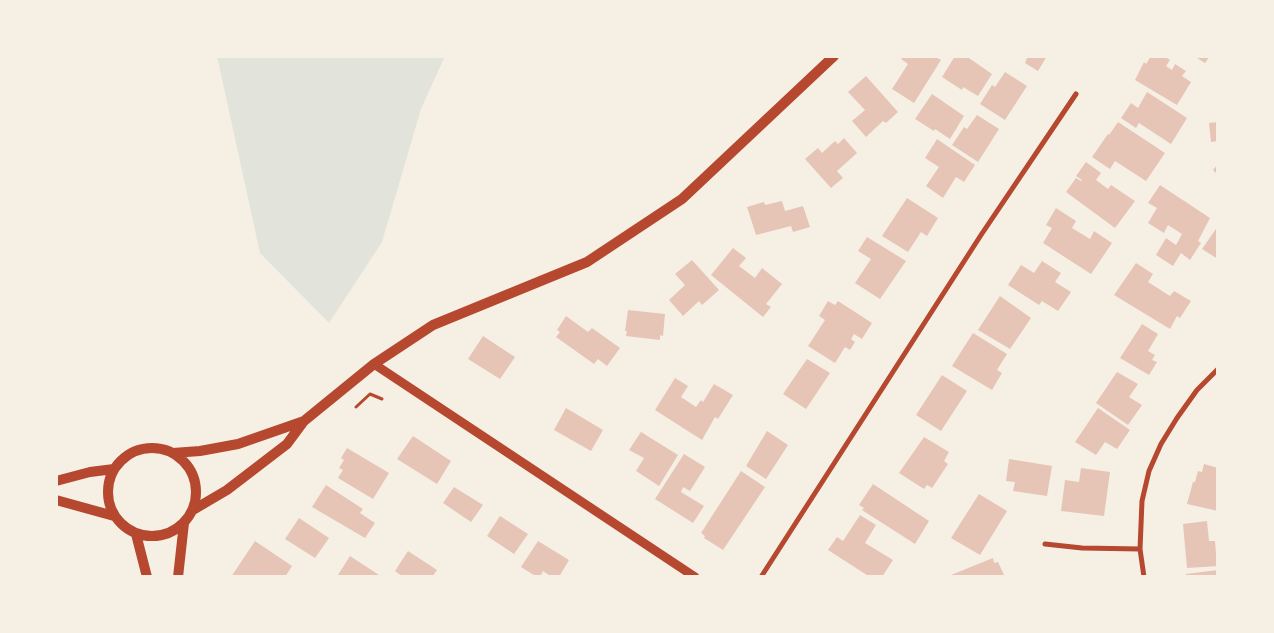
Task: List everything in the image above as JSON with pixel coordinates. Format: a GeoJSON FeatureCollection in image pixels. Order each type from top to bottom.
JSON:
{"type":"FeatureCollection","features":[{"type":"Feature","properties":{"kind":"main road"},"geometry":{"type":"LineString","coordinates":[[193,510],[227,490],[286,444],[304,421],[374,364],[432,325],[587,262],[682,199],[834,56]]}},
{"type":"Feature","properties":{"kind":"main road"},"geometry":{"type":"LineString","coordinates":[[173,453],[200,451],[238,444],[304,421]]}},
{"type":"Feature","properties":{"kind":"main road"},"geometry":{"type":"LineString","coordinates":[[160,448],[173,453],[187,466],[196,484],[193,510],[184,523],[174,531],[162,536],[149,537],[128,530],[114,516],[109,504],[107,492],[109,480],[114,469],[122,458],[134,451],[160,448]]}},
{"type":"Feature","properties":{"kind":"main road"},"geometry":{"type":"LineString","coordinates":[[56,481],[90,472],[114,469]]}},
{"type":"Feature","properties":{"kind":"main road"},"geometry":{"type":"LineString","coordinates":[[56,500],[114,516]]}},
{"type":"Feature","properties":{"kind":"main road"},"geometry":{"type":"LineString","coordinates":[[178,577],[184,523]]}},
{"type":"Feature","properties":{"kind":"main road"},"geometry":{"type":"LineString","coordinates":[[136,534],[148,577]]}},
{"type":"Feature","properties":{"kind":"street"},"geometry":{"type":"LineString","coordinates":[[761,577],[981,235],[1076,94]]}},
{"type":"Feature","properties":{"kind":"street"},"geometry":{"type":"LineString","coordinates":[[374,364],[695,577]]}},
{"type":"Feature","properties":{"kind":"street"},"geometry":{"type":"LineString","coordinates":[[1144,577],[1140,549],[1142,501],[1149,471],[1161,444],[1177,418],[1197,390],[1218,369]]}},
{"type":"Feature","properties":{"kind":"street"},"geometry":{"type":"LineString","coordinates":[[1045,544],[1082,548],[1140,549]]}},
{"type":"Feature","properties":{"kind":"path"},"geometry":{"type":"LineString","coordinates":[[356,407],[370,394],[382,399]]}},
{"type":"Feature","properties":{"kind":"shaded area"},"geometry":{"type":"Polygon","coordinates":[[[217,56],[445,56],[421,109],[382,242],[329,323],[260,253],[217,56]]]}},
{"type":"Feature","properties":{"kind":"building"},"geometry":{"type":"Polygon","coordinates":[[[903,56],[934,56],[941,60],[914,103],[892,89],[908,64],[901,59],[903,56]]]}},
{"type":"Feature","properties":{"kind":"building"},"geometry":{"type":"Polygon","coordinates":[[[955,56],[966,56],[992,74],[978,96],[963,87],[962,90],[942,77],[955,56]]]}},
{"type":"Feature","properties":{"kind":"building"},"geometry":{"type":"Polygon","coordinates":[[[1025,56],[1047,56],[1038,71],[1025,63],[1027,58],[1025,56]]]}},
{"type":"Feature","properties":{"kind":"building"},"geometry":{"type":"Polygon","coordinates":[[[1151,56],[1164,56],[1170,60],[1166,66],[1172,70],[1175,64],[1186,71],[1182,76],[1191,82],[1177,105],[1135,80],[1144,62],[1146,64],[1151,56]]]}},
{"type":"Feature","properties":{"kind":"building"},"geometry":{"type":"Polygon","coordinates":[[[1194,56],[1210,56],[1205,63],[1194,56]]]}},
{"type":"Feature","properties":{"kind":"building"},"geometry":{"type":"Polygon","coordinates":[[[1005,72],[1027,86],[1005,120],[980,104],[992,85],[995,87],[1005,72]]]}},
{"type":"Feature","properties":{"kind":"building"},"geometry":{"type":"Polygon","coordinates":[[[866,76],[898,112],[886,123],[883,121],[866,137],[852,121],[865,110],[848,92],[866,76]]]}},
{"type":"Feature","properties":{"kind":"building"},"geometry":{"type":"Polygon","coordinates":[[[1147,92],[1187,118],[1171,144],[1139,123],[1136,128],[1121,118],[1131,103],[1138,108],[1147,92]]]}},
{"type":"Feature","properties":{"kind":"building"},"geometry":{"type":"Polygon","coordinates":[[[932,94],[964,116],[950,139],[915,119],[932,94]]]}},
{"type":"Feature","properties":{"kind":"building"},"geometry":{"type":"Polygon","coordinates":[[[977,115],[999,129],[978,162],[952,145],[964,127],[967,129],[977,115]]]}},
{"type":"Feature","properties":{"kind":"building"},"geometry":{"type":"Polygon","coordinates":[[[1118,122],[1165,153],[1146,181],[1115,161],[1110,169],[1092,157],[1118,122]]]}},
{"type":"Feature","properties":{"kind":"building"},"geometry":{"type":"Polygon","coordinates":[[[1218,122],[1218,141],[1211,142],[1209,123],[1218,122]]]}},
{"type":"Feature","properties":{"kind":"building"},"geometry":{"type":"Polygon","coordinates":[[[844,138],[857,153],[837,171],[843,178],[831,188],[805,159],[818,148],[822,153],[835,141],[838,144],[844,138]]]}},
{"type":"Feature","properties":{"kind":"building"},"geometry":{"type":"Polygon","coordinates":[[[937,139],[975,165],[964,182],[956,177],[943,198],[926,186],[939,167],[925,158],[937,139]]]}},
{"type":"Feature","properties":{"kind":"building"},"geometry":{"type":"Polygon","coordinates":[[[1086,162],[1101,173],[1096,180],[1108,189],[1111,185],[1135,201],[1115,228],[1066,192],[1076,178],[1082,180],[1076,176],[1086,162]]]}},
{"type":"Feature","properties":{"kind":"building"},"geometry":{"type":"Polygon","coordinates":[[[1218,164],[1218,175],[1213,170],[1218,164]]]}},
{"type":"Feature","properties":{"kind":"building"},"geometry":{"type":"Polygon","coordinates":[[[1160,185],[1210,218],[1198,241],[1201,243],[1190,260],[1181,253],[1173,266],[1156,255],[1166,238],[1176,245],[1182,234],[1168,225],[1164,233],[1148,223],[1157,208],[1148,203],[1160,185]]]}},
{"type":"Feature","properties":{"kind":"building"},"geometry":{"type":"Polygon","coordinates":[[[907,198],[938,218],[927,236],[921,232],[908,252],[882,236],[907,198]]]}},
{"type":"Feature","properties":{"kind":"building"},"geometry":{"type":"Polygon","coordinates":[[[782,201],[785,211],[803,206],[810,227],[793,232],[791,226],[756,235],[747,207],[764,202],[765,205],[782,201]]]}},
{"type":"Feature","properties":{"kind":"building"},"geometry":{"type":"Polygon","coordinates":[[[1056,208],[1076,221],[1072,228],[1090,239],[1094,231],[1112,243],[1091,274],[1043,243],[1052,228],[1046,225],[1056,208]]]}},
{"type":"Feature","properties":{"kind":"building"},"geometry":{"type":"Polygon","coordinates":[[[1218,226],[1218,259],[1202,249],[1218,226]]]}},
{"type":"Feature","properties":{"kind":"building"},"geometry":{"type":"Polygon","coordinates":[[[867,237],[906,261],[880,299],[855,283],[871,259],[858,251],[867,237]]]}},
{"type":"Feature","properties":{"kind":"building"},"geometry":{"type":"Polygon","coordinates":[[[733,248],[746,258],[739,266],[755,278],[762,268],[782,284],[766,304],[771,307],[763,317],[711,275],[733,248]]]}},
{"type":"Feature","properties":{"kind":"building"},"geometry":{"type":"Polygon","coordinates":[[[692,260],[719,290],[702,305],[699,301],[683,316],[669,300],[685,285],[675,274],[692,260]]]}},
{"type":"Feature","properties":{"kind":"building"},"geometry":{"type":"Polygon","coordinates":[[[1042,261],[1061,273],[1055,282],[1071,292],[1058,311],[1042,301],[1039,305],[1008,285],[1021,265],[1034,273],[1042,261]]]}},
{"type":"Feature","properties":{"kind":"building"},"geometry":{"type":"Polygon","coordinates":[[[1136,263],[1153,274],[1148,282],[1170,296],[1174,291],[1191,301],[1180,318],[1177,316],[1170,329],[1114,295],[1136,263]]]}},
{"type":"Feature","properties":{"kind":"building"},"geometry":{"type":"Polygon","coordinates":[[[1000,296],[1031,318],[1010,349],[978,330],[1000,296]]]}},
{"type":"Feature","properties":{"kind":"building"},"geometry":{"type":"Polygon","coordinates":[[[828,301],[835,305],[838,301],[872,323],[862,339],[854,334],[851,339],[855,342],[850,350],[845,347],[835,363],[808,346],[825,320],[819,316],[828,301]]]}},
{"type":"Feature","properties":{"kind":"building"},"geometry":{"type":"Polygon","coordinates":[[[628,310],[665,314],[663,336],[660,335],[660,340],[626,336],[628,310]]]}},
{"type":"Feature","properties":{"kind":"building"},"geometry":{"type":"Polygon","coordinates":[[[566,316],[588,332],[592,328],[620,348],[607,366],[598,359],[594,364],[556,337],[560,332],[557,330],[566,316]]]}},
{"type":"Feature","properties":{"kind":"building"},"geometry":{"type":"Polygon","coordinates":[[[1142,324],[1158,334],[1148,351],[1155,355],[1152,360],[1157,362],[1149,375],[1120,358],[1142,324]]]}},
{"type":"Feature","properties":{"kind":"building"},"geometry":{"type":"Polygon","coordinates":[[[973,333],[1007,354],[997,370],[1002,373],[992,390],[952,366],[973,333]]]}},
{"type":"Feature","properties":{"kind":"building"},"geometry":{"type":"Polygon","coordinates":[[[483,336],[515,357],[500,379],[468,359],[483,336]]]}},
{"type":"Feature","properties":{"kind":"building"},"geometry":{"type":"Polygon","coordinates":[[[807,359],[830,373],[806,409],[783,394],[807,359]]]}},
{"type":"Feature","properties":{"kind":"building"},"geometry":{"type":"Polygon","coordinates":[[[1117,372],[1138,384],[1129,397],[1142,405],[1128,425],[1096,403],[1117,372]]]}},
{"type":"Feature","properties":{"kind":"building"},"geometry":{"type":"Polygon","coordinates":[[[942,375],[967,391],[941,431],[916,415],[942,375]]]}},
{"type":"Feature","properties":{"kind":"building"},"geometry":{"type":"Polygon","coordinates":[[[675,378],[688,386],[681,397],[696,407],[701,400],[703,402],[714,384],[733,395],[718,419],[715,417],[702,440],[655,410],[675,378]]]}},
{"type":"Feature","properties":{"kind":"building"},"geometry":{"type":"Polygon","coordinates":[[[566,408],[603,430],[591,451],[554,430],[566,408]]]}},
{"type":"Feature","properties":{"kind":"building"},"geometry":{"type":"Polygon","coordinates":[[[1098,408],[1130,430],[1117,449],[1105,442],[1096,455],[1075,442],[1098,408]]]}},
{"type":"Feature","properties":{"kind":"building"},"geometry":{"type":"Polygon","coordinates":[[[767,431],[788,445],[766,479],[746,466],[767,431]]]}},
{"type":"Feature","properties":{"kind":"building"},"geometry":{"type":"Polygon","coordinates":[[[641,432],[678,455],[659,486],[636,471],[644,458],[629,450],[641,432]]]}},
{"type":"Feature","properties":{"kind":"building"},"geometry":{"type":"Polygon","coordinates":[[[413,436],[451,461],[437,484],[397,459],[413,436]]]}},
{"type":"Feature","properties":{"kind":"building"},"geometry":{"type":"Polygon","coordinates":[[[924,437],[949,452],[944,461],[948,464],[932,488],[927,485],[924,489],[899,473],[924,437]]]}},
{"type":"Feature","properties":{"kind":"building"},"geometry":{"type":"Polygon","coordinates":[[[347,448],[389,473],[373,499],[338,478],[343,470],[339,468],[344,460],[341,458],[347,448]]]}},
{"type":"Feature","properties":{"kind":"building"},"geometry":{"type":"Polygon","coordinates":[[[684,454],[705,467],[690,491],[683,487],[681,492],[704,506],[693,523],[655,499],[684,454]]]}},
{"type":"Feature","properties":{"kind":"building"},"geometry":{"type":"Polygon","coordinates":[[[1009,459],[1052,466],[1047,496],[1013,491],[1015,482],[1006,481],[1009,459]]]}},
{"type":"Feature","properties":{"kind":"building"},"geometry":{"type":"Polygon","coordinates":[[[1204,464],[1218,468],[1216,489],[1218,489],[1218,511],[1187,504],[1193,482],[1195,482],[1198,471],[1202,472],[1204,464]]]}},
{"type":"Feature","properties":{"kind":"building"},"geometry":{"type":"Polygon","coordinates":[[[1081,468],[1110,472],[1104,516],[1061,511],[1065,480],[1079,482],[1081,468]]]}},
{"type":"Feature","properties":{"kind":"building"},"geometry":{"type":"Polygon","coordinates":[[[741,471],[765,487],[723,550],[704,538],[705,536],[701,533],[741,471]]]}},
{"type":"Feature","properties":{"kind":"building"},"geometry":{"type":"Polygon","coordinates":[[[873,484],[929,521],[915,544],[862,510],[864,508],[859,505],[873,484]]]}},
{"type":"Feature","properties":{"kind":"building"},"geometry":{"type":"Polygon","coordinates":[[[326,485],[363,509],[360,513],[375,523],[365,538],[312,507],[326,485]]]}},
{"type":"Feature","properties":{"kind":"building"},"geometry":{"type":"Polygon","coordinates":[[[454,487],[483,505],[471,522],[443,503],[454,487]]]}},
{"type":"Feature","properties":{"kind":"building"},"geometry":{"type":"Polygon","coordinates":[[[979,494],[1007,511],[980,555],[951,538],[979,494]]]}},
{"type":"Feature","properties":{"kind":"building"},"geometry":{"type":"Polygon","coordinates":[[[860,515],[876,525],[865,543],[893,560],[882,577],[870,577],[828,550],[837,537],[843,541],[860,515]]]}},
{"type":"Feature","properties":{"kind":"building"},"geometry":{"type":"Polygon","coordinates":[[[500,516],[528,534],[514,554],[487,536],[500,516]]]}},
{"type":"Feature","properties":{"kind":"building"},"geometry":{"type":"Polygon","coordinates":[[[299,518],[329,538],[315,558],[285,539],[299,518]]]}},
{"type":"Feature","properties":{"kind":"building"},"geometry":{"type":"Polygon","coordinates":[[[1207,521],[1209,541],[1215,541],[1218,566],[1187,568],[1183,524],[1207,521]]]}},
{"type":"Feature","properties":{"kind":"building"},"geometry":{"type":"Polygon","coordinates":[[[255,541],[292,566],[285,577],[231,577],[255,541]]]}},
{"type":"Feature","properties":{"kind":"building"},"geometry":{"type":"Polygon","coordinates":[[[538,541],[569,560],[559,577],[552,577],[543,571],[540,577],[537,577],[521,567],[538,541]]]}},
{"type":"Feature","properties":{"kind":"building"},"geometry":{"type":"Polygon","coordinates":[[[408,551],[437,570],[432,577],[403,577],[395,571],[408,551]]]}},
{"type":"Feature","properties":{"kind":"building"},"geometry":{"type":"Polygon","coordinates":[[[350,556],[379,575],[378,577],[341,577],[338,575],[350,556]]]}},
{"type":"Feature","properties":{"kind":"building"},"geometry":{"type":"Polygon","coordinates":[[[993,558],[994,563],[998,562],[1005,577],[946,577],[993,558]]]}},
{"type":"Feature","properties":{"kind":"building"},"geometry":{"type":"Polygon","coordinates":[[[1218,570],[1218,577],[1186,577],[1186,574],[1218,570]]]}}]}
